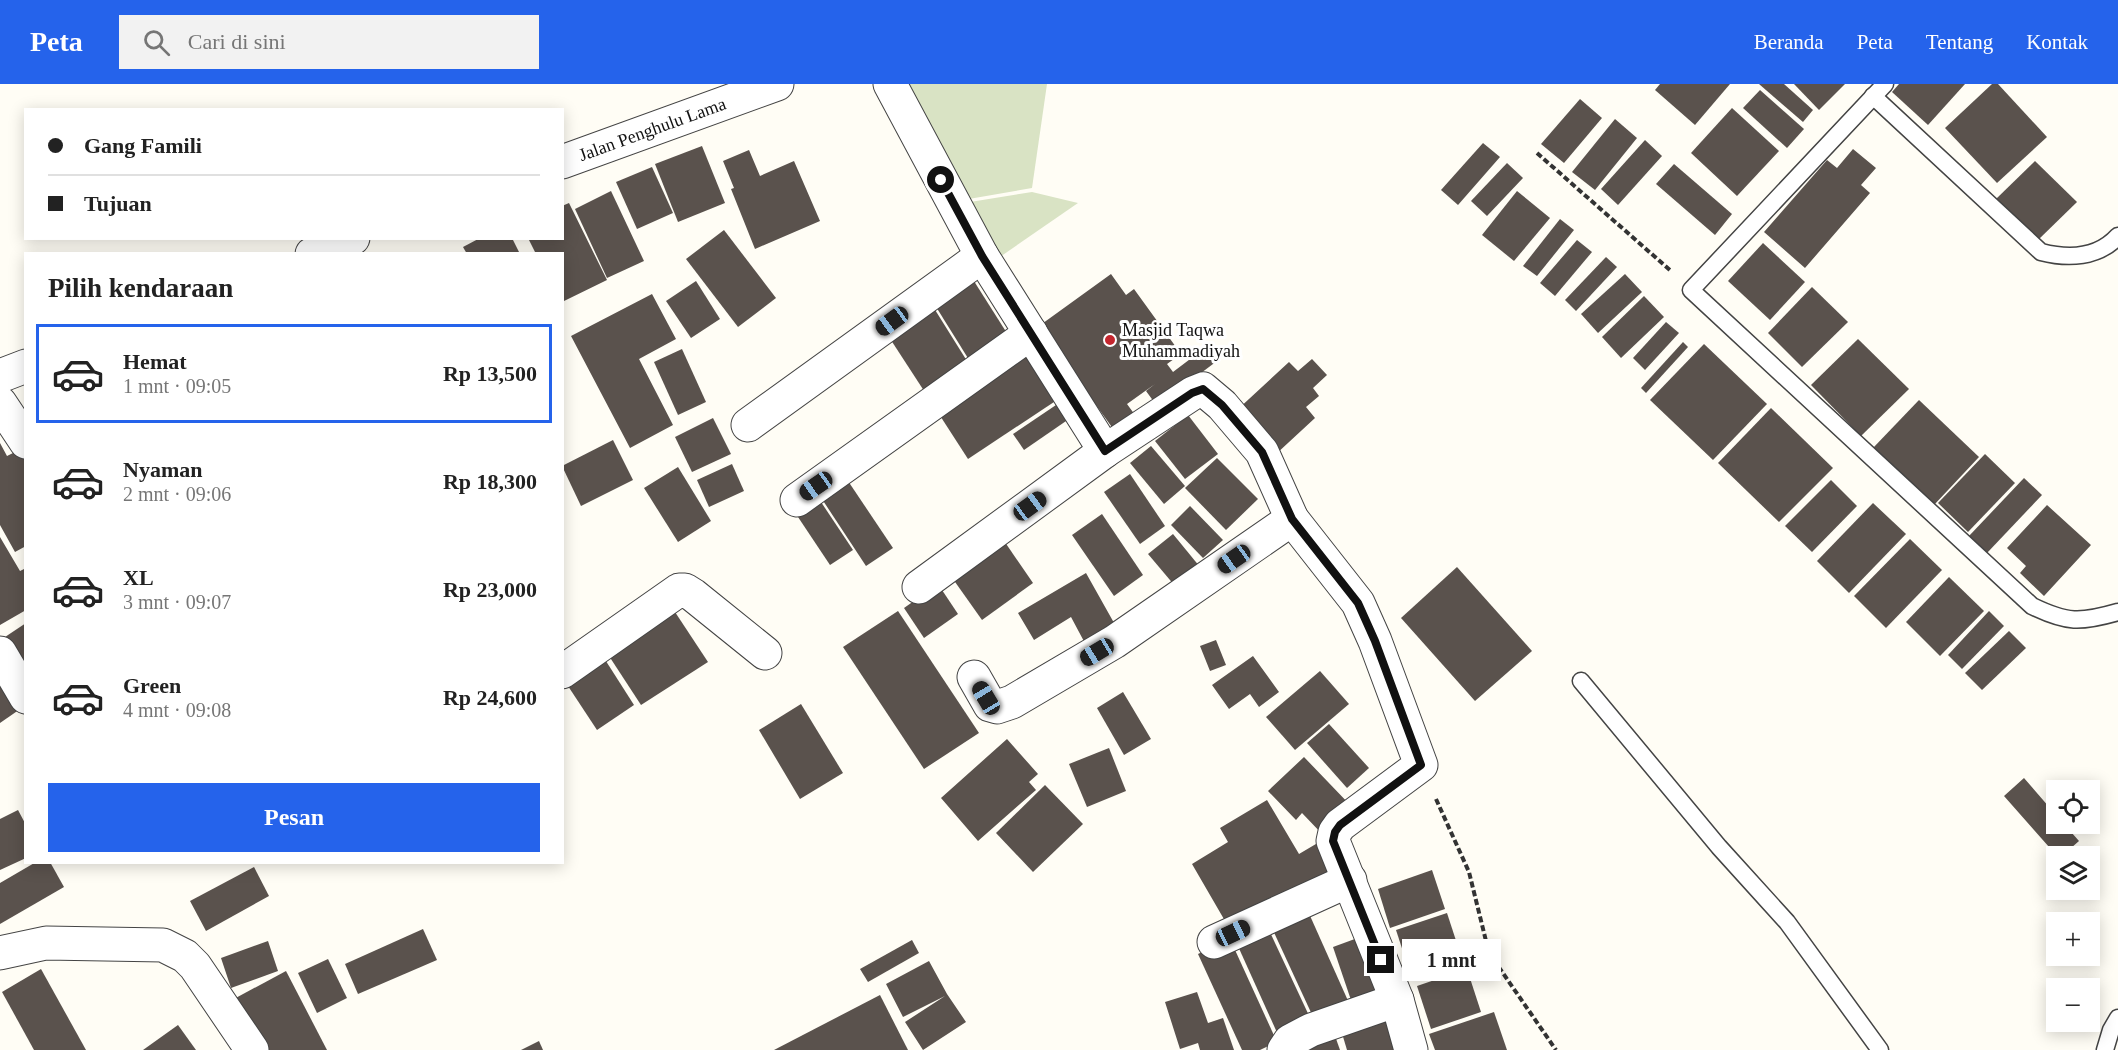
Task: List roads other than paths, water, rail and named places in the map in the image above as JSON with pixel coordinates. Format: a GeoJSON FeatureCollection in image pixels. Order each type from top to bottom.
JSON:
{"type":"FeatureCollection","features":[{"type":"Feature","properties":{"kind":"street","name":"Jalan Penghulu Lama"},"geometry":{"type":"LineString","coordinates":[[564,161],[777,84]]}},
{"type":"Feature","properties":{"kind":"street"},"geometry":{"type":"LineString","coordinates":[[890,84],[982,256],[1105,451]]}},
{"type":"Feature","properties":{"kind":"street"},"geometry":{"type":"LineString","coordinates":[[317,252],[348,240]]}},
{"type":"Feature","properties":{"kind":"street"},"geometry":{"type":"LineString","coordinates":[[748,425],[982,256]]}},
{"type":"Feature","properties":{"kind":"street"},"geometry":{"type":"LineString","coordinates":[[797,500],[1031,333]]}},
{"type":"Feature","properties":{"kind":"street"},"geometry":{"type":"LineString","coordinates":[[0,376],[24,367]]}},
{"type":"Feature","properties":{"kind":"street"},"geometry":{"type":"LineString","coordinates":[[919,587],[1105,451],[1192,393],[1203,389],[1222,405],[1262,452],[1292,519],[1358,603],[1375,641],[1421,765],[1340,825],[1333,841],[1397,1000],[1411,1050]]}},
{"type":"Feature","properties":{"kind":"street"},"geometry":{"type":"LineString","coordinates":[[0,403],[24,439]]}},
{"type":"Feature","properties":{"kind":"street"},"geometry":{"type":"LineString","coordinates":[[974,677],[990,705],[997,707],[1012,702],[1114,642],[1292,519]]}},
{"type":"Feature","properties":{"kind":"street"},"geometry":{"type":"LineString","coordinates":[[564,671],[679,590],[693,595],[765,653]]}},
{"type":"Feature","properties":{"kind":"street"},"geometry":{"type":"LineString","coordinates":[[0,653],[24,694]]}},
{"type":"Feature","properties":{"kind":"street"},"geometry":{"type":"LineString","coordinates":[[1214,942],[1350,880]]}},
{"type":"Feature","properties":{"kind":"street"},"geometry":{"type":"LineString","coordinates":[[0,953],[46,943],[164,945],[185,956],[195,966],[252,1050]]}},
{"type":"Feature","properties":{"kind":"street"},"geometry":{"type":"LineString","coordinates":[[1284,1050],[1290,1041],[1311,1029],[1397,1000]]}},
{"type":"Feature","properties":{"kind":"lane"},"geometry":{"type":"LineString","coordinates":[[2118,236],[2096,251],[2082,256],[2060,257],[2041,252],[1879,90],[1691,290],[2032,606],[2055,617],[2074,621],[2094,619],[2118,612]]}},
{"type":"Feature","properties":{"kind":"lane"},"geometry":{"type":"LineString","coordinates":[[1581,681],[1719,847],[1787,922],[1880,1050]]}},
{"type":"Feature","properties":{"kind":"lane"},"geometry":{"type":"LineString","coordinates":[[2105,1050],[2111,1030],[2118,1018]]}},
{"type":"Feature","properties":{"kind":"place","name":"Masjid Taqwa Muhammadiyah"},"geometry":{"type":"Point","coordinates":[1110,340]}}]}
